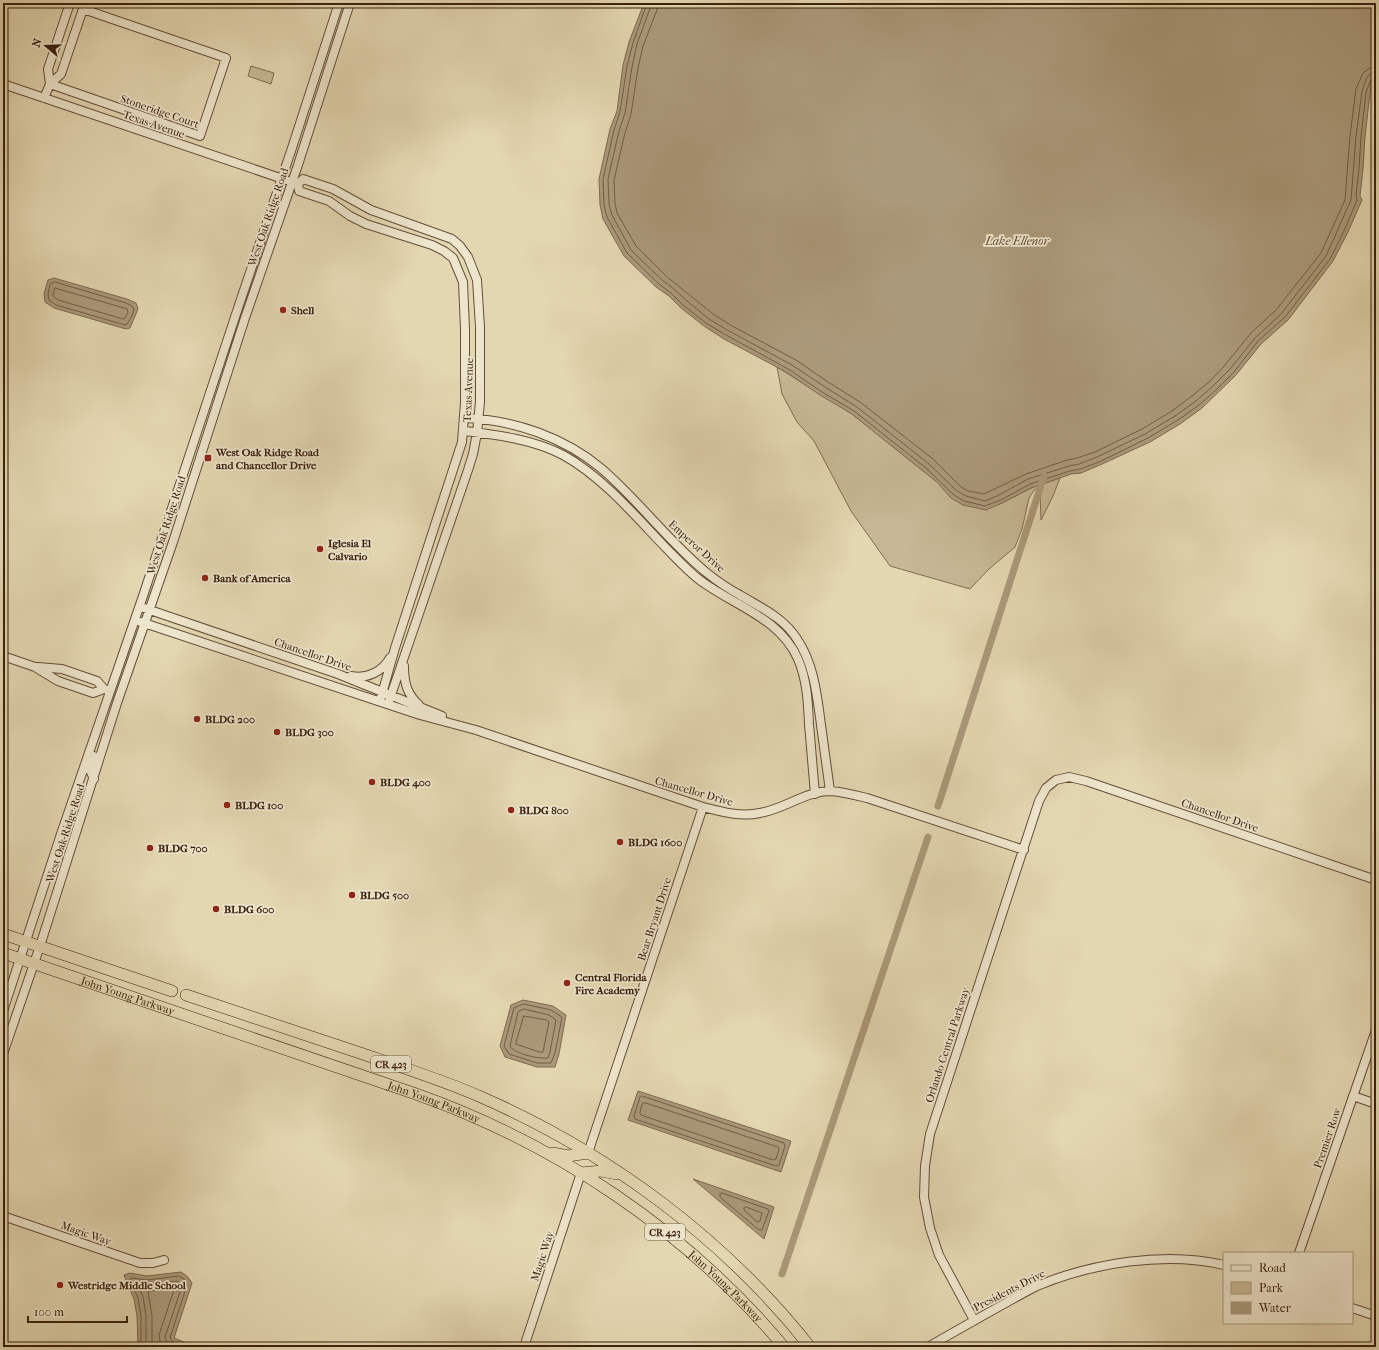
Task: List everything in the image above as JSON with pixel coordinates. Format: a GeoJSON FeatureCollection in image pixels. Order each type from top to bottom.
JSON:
{"type":"FeatureCollection","features":[{"type":"Feature","properties":{"kind":"highway","name":"John Young Parkway"},"geometry":{"type":"LineString","coordinates":[[3,934],[172,991]]}},
{"type":"Feature","properties":{"kind":"highway","name":"John Young Parkway"},"geometry":{"type":"LineString","coordinates":[[3,953],[317,1059],[442,1103],[495,1126],[581,1172],[636,1210],[694,1256],[750,1310],[784,1347]]}},
{"type":"Feature","properties":{"kind":"highway","name":"John Young Parkway"},"geometry":{"type":"LineString","coordinates":[[186,996],[452,1085],[525,1118],[588,1153],[624,1176],[679,1217],[719,1251],[764,1294],[810,1347]]}},
{"type":"Feature","properties":{"kind":"highway"},"geometry":{"type":"LineString","coordinates":[[546,1152],[568,1156],[588,1153]]}},
{"type":"Feature","properties":{"kind":"highway"},"geometry":{"type":"LineString","coordinates":[[581,1172],[602,1171],[624,1176]]}},
{"type":"Feature","properties":{"kind":"street","name":"Stoneridge Court"},"geometry":{"type":"LineString","coordinates":[[50,84],[48,69],[70,3]]}},
{"type":"Feature","properties":{"kind":"street"},"geometry":{"type":"LineString","coordinates":[[121,3],[126,3]]}},
{"type":"Feature","properties":{"kind":"street","name":"West Oak Ridge Road"},"geometry":{"type":"LineString","coordinates":[[3,1011],[107,691],[140,607],[339,3]]}},
{"type":"Feature","properties":{"kind":"street","name":"West Oak Ridge Road"},"geometry":{"type":"LineString","coordinates":[[3,1054],[35,964],[117,703],[150,610],[254,291],[295,183],[324,83],[350,3]]}},
{"type":"Feature","properties":{"kind":"street","name":"Stoneridge Court"},"geometry":{"type":"LineString","coordinates":[[44,98],[50,84],[60,74],[84,6],[226,58],[200,136],[50,84]]}},
{"type":"Feature","properties":{"kind":"street"},"geometry":{"type":"LineString","coordinates":[[324,83],[322,75],[333,40],[332,37],[328,35]]}},
{"type":"Feature","properties":{"kind":"street","name":"Texas Avenue"},"geometry":{"type":"LineString","coordinates":[[3,84],[282,179],[295,183],[303,179],[333,189],[359,205],[380,214],[452,238],[460,246],[472,265],[477,280],[480,327],[480,402],[479,419],[473,454],[388,704]]}},
{"type":"Feature","properties":{"kind":"street","name":"Texas Avenue"},"geometry":{"type":"LineString","coordinates":[[295,183],[299,191],[329,201],[350,216],[375,227],[432,245],[444,251],[453,258],[463,282],[465,329],[465,418],[462,442],[395,648],[380,701]]}},
{"type":"Feature","properties":{"kind":"street"},"geometry":{"type":"LineString","coordinates":[[329,201],[333,189]]}},
{"type":"Feature","properties":{"kind":"street"},"geometry":{"type":"LineString","coordinates":[[375,227],[380,214]]}},
{"type":"Feature","properties":{"kind":"street"},"geometry":{"type":"LineString","coordinates":[[432,245],[436,232]]}},
{"type":"Feature","properties":{"kind":"street"},"geometry":{"type":"LineString","coordinates":[[463,282],[477,280]]}},
{"type":"Feature","properties":{"kind":"street"},"geometry":{"type":"LineString","coordinates":[[465,329],[480,327]]}},
{"type":"Feature","properties":{"kind":"street"},"geometry":{"type":"LineString","coordinates":[[220,361],[224,363],[225,366],[221,380],[224,386]]}},
{"type":"Feature","properties":{"kind":"street","name":"Emperor Drive"},"geometry":{"type":"LineString","coordinates":[[465,418],[513,425],[561,442],[576,451],[601,468],[674,542],[708,573],[739,595],[775,615],[787,625],[797,639],[806,656],[813,675],[830,791]]}},
{"type":"Feature","properties":{"kind":"street","name":"Emperor Drive"},"geometry":{"type":"LineString","coordinates":[[464,431],[510,438],[538,445],[562,455],[580,465],[616,497],[690,573],[702,582],[760,616],[775,627],[786,639],[798,658],[805,679],[815,794]]}},
{"type":"Feature","properties":{"kind":"street"},"geometry":{"type":"LineString","coordinates":[[455,466],[468,470]]}},
{"type":"Feature","properties":{"kind":"street","name":"Chancellor Drive"},"geometry":{"type":"LineString","coordinates":[[140,607],[338,674],[476,730],[703,807],[727,813],[744,815],[761,813],[815,794],[830,791],[847,793],[867,798],[1024,850]]}},
{"type":"Feature","properties":{"kind":"street","name":"Chancellor Drive"},"geometry":{"type":"LineString","coordinates":[[135,620],[420,715],[476,730]]}},
{"type":"Feature","properties":{"kind":"street"},"geometry":{"type":"LineString","coordinates":[[338,674],[358,678],[369,676],[378,672],[387,662],[395,648]]}},
{"type":"Feature","properties":{"kind":"street"},"geometry":{"type":"LineString","coordinates":[[3,656],[35,667],[58,681],[93,693],[107,691]]}},
{"type":"Feature","properties":{"kind":"street"},"geometry":{"type":"LineString","coordinates":[[404,657],[404,676],[406,687],[412,698],[422,709]]}},
{"type":"Feature","properties":{"kind":"street"},"geometry":{"type":"LineString","coordinates":[[35,667],[62,669],[97,681],[107,691],[111,701],[91,763],[90,770],[94,779]]}},
{"type":"Feature","properties":{"kind":"street","name":"Chancellor Drive"},"geometry":{"type":"LineString","coordinates":[[1056,780],[1069,777],[1086,781],[1376,880]]}},
{"type":"Feature","properties":{"kind":"street","name":"Orlando Central Parkway"},"geometry":{"type":"LineString","coordinates":[[974,1320],[939,1255],[930,1228],[924,1197],[925,1166],[930,1134],[1039,801],[1046,788],[1056,780]]}},
{"type":"Feature","properties":{"kind":"street","name":"Bear Bryant Drive"},"geometry":{"type":"LineString","coordinates":[[588,1153],[703,807]]}},
{"type":"Feature","properties":{"kind":"street","name":"Premier Row"},"geometry":{"type":"LineString","coordinates":[[1299,1252],[1376,1030]]}},
{"type":"Feature","properties":{"kind":"street"},"geometry":{"type":"LineString","coordinates":[[1353,1096],[1376,1104]]}},
{"type":"Feature","properties":{"kind":"street","name":"Magic Way"},"geometry":{"type":"LineString","coordinates":[[524,1347],[581,1172]]}},
{"type":"Feature","properties":{"kind":"street","name":"Magic Way"},"geometry":{"type":"LineString","coordinates":[[3,1216],[140,1262],[153,1263],[164,1260]]}},
{"type":"Feature","properties":{"kind":"street","name":"Presidents Drive"},"geometry":{"type":"LineString","coordinates":[[928,1347],[1035,1287],[1063,1276],[1092,1268],[1126,1262],[1156,1260],[1211,1262],[1223,1266]]}},
{"type":"Feature","properties":{"kind":"street"},"geometry":{"type":"LineString","coordinates":[[1353,1308],[1376,1316]]}},
{"type":"Feature","properties":{"kind":"green space"},"geometry":{"type":"Polygon","coordinates":[[[251,66],[274,73],[271,84],[248,76],[251,66]]]}},
{"type":"Feature","properties":{"kind":"green space"},"geometry":{"type":"Polygon","coordinates":[[[777,367],[852,414],[936,481],[1002,503],[1031,488],[1060,478],[1041,520],[1040,492],[1035,489],[1029,498],[1022,529],[1015,547],[989,569],[970,589],[890,566],[851,511],[814,441],[797,422],[782,394],[777,367]]]}},
{"type":"Feature","properties":{"kind":"water","name":"Lake Ellenor"},"geometry":{"type":"Polygon","coordinates":[[[644,3],[1376,3],[1376,73],[1370,93],[1365,137],[1360,196],[1362,200],[1333,261],[1288,320],[1261,344],[1236,375],[1202,408],[1180,424],[1150,442],[1081,473],[1071,474],[1031,488],[986,510],[963,505],[951,498],[936,481],[852,414],[820,395],[788,373],[724,339],[704,326],[681,308],[669,296],[656,287],[624,256],[603,219],[600,205],[599,179],[610,129],[617,111],[623,65],[629,42],[644,3]]]}},
{"type":"Feature","properties":{"kind":"water"},"geometry":{"type":"Polygon","coordinates":[[[54,278],[127,299],[136,303],[138,309],[130,328],[126,329],[54,308],[45,302],[44,294],[48,280],[54,278]]]}},
{"type":"Feature","properties":{"kind":"water"},"geometry":{"type":"Polygon","coordinates":[[[523,1000],[553,1006],[566,1015],[559,1054],[555,1067],[537,1067],[505,1057],[500,1046],[511,1005],[523,1000]]]}},
{"type":"Feature","properties":{"kind":"water"},"geometry":{"type":"Polygon","coordinates":[[[638,1091],[791,1141],[781,1172],[628,1120],[638,1091]]]}},
{"type":"Feature","properties":{"kind":"water"},"geometry":{"type":"Polygon","coordinates":[[[693,1179],[774,1207],[764,1239],[693,1179]]]}},
{"type":"Feature","properties":{"kind":"water"},"geometry":{"type":"Polygon","coordinates":[[[181,1272],[187,1276],[192,1283],[174,1338],[196,1347],[138,1347],[137,1316],[134,1299],[124,1275],[130,1273],[147,1276],[181,1272]]]}},
{"type":"Feature","properties":{"kind":"waterway"},"geometry":{"type":"LineString","coordinates":[[938,806],[1044,476]]}},
{"type":"Feature","properties":{"kind":"waterway"},"geometry":{"type":"LineString","coordinates":[[782,1274],[928,837]]}},
{"type":"Feature","properties":{"kind":"place","name":"Shell"},"geometry":{"type":"Point","coordinates":[283,310]}},
{"type":"Feature","properties":{"kind":"place","name":"West Oak Ridge Road and Chancellor Drive"},"geometry":{"type":"Point","coordinates":[208,458]}},
{"type":"Feature","properties":{"kind":"place","name":"Iglesia El Calvario"},"geometry":{"type":"Point","coordinates":[320,549]}},
{"type":"Feature","properties":{"kind":"place","name":"Bank of America"},"geometry":{"type":"Point","coordinates":[205,578]}},
{"type":"Feature","properties":{"kind":"place","name":"BLDG 200"},"geometry":{"type":"Point","coordinates":[197,719]}},
{"type":"Feature","properties":{"kind":"place","name":"BLDG 300"},"geometry":{"type":"Point","coordinates":[277,732]}},
{"type":"Feature","properties":{"kind":"place","name":"BLDG 400"},"geometry":{"type":"Point","coordinates":[372,782]}},
{"type":"Feature","properties":{"kind":"place","name":"BLDG 100"},"geometry":{"type":"Point","coordinates":[227,805]}},
{"type":"Feature","properties":{"kind":"place","name":"BLDG 800"},"geometry":{"type":"Point","coordinates":[511,810]}},
{"type":"Feature","properties":{"kind":"place","name":"BLDG 1600"},"geometry":{"type":"Point","coordinates":[620,842]}},
{"type":"Feature","properties":{"kind":"place","name":"BLDG 700"},"geometry":{"type":"Point","coordinates":[150,848]}},
{"type":"Feature","properties":{"kind":"place","name":"BLDG 500"},"geometry":{"type":"Point","coordinates":[352,895]}},
{"type":"Feature","properties":{"kind":"place","name":"BLDG 600"},"geometry":{"type":"Point","coordinates":[216,909]}},
{"type":"Feature","properties":{"kind":"place","name":"Central Florida Fire Academy"},"geometry":{"type":"Point","coordinates":[567,983]}},
{"type":"Feature","properties":{"kind":"place","name":"Westridge Middle School"},"geometry":{"type":"Point","coordinates":[60,1285]}}]}
